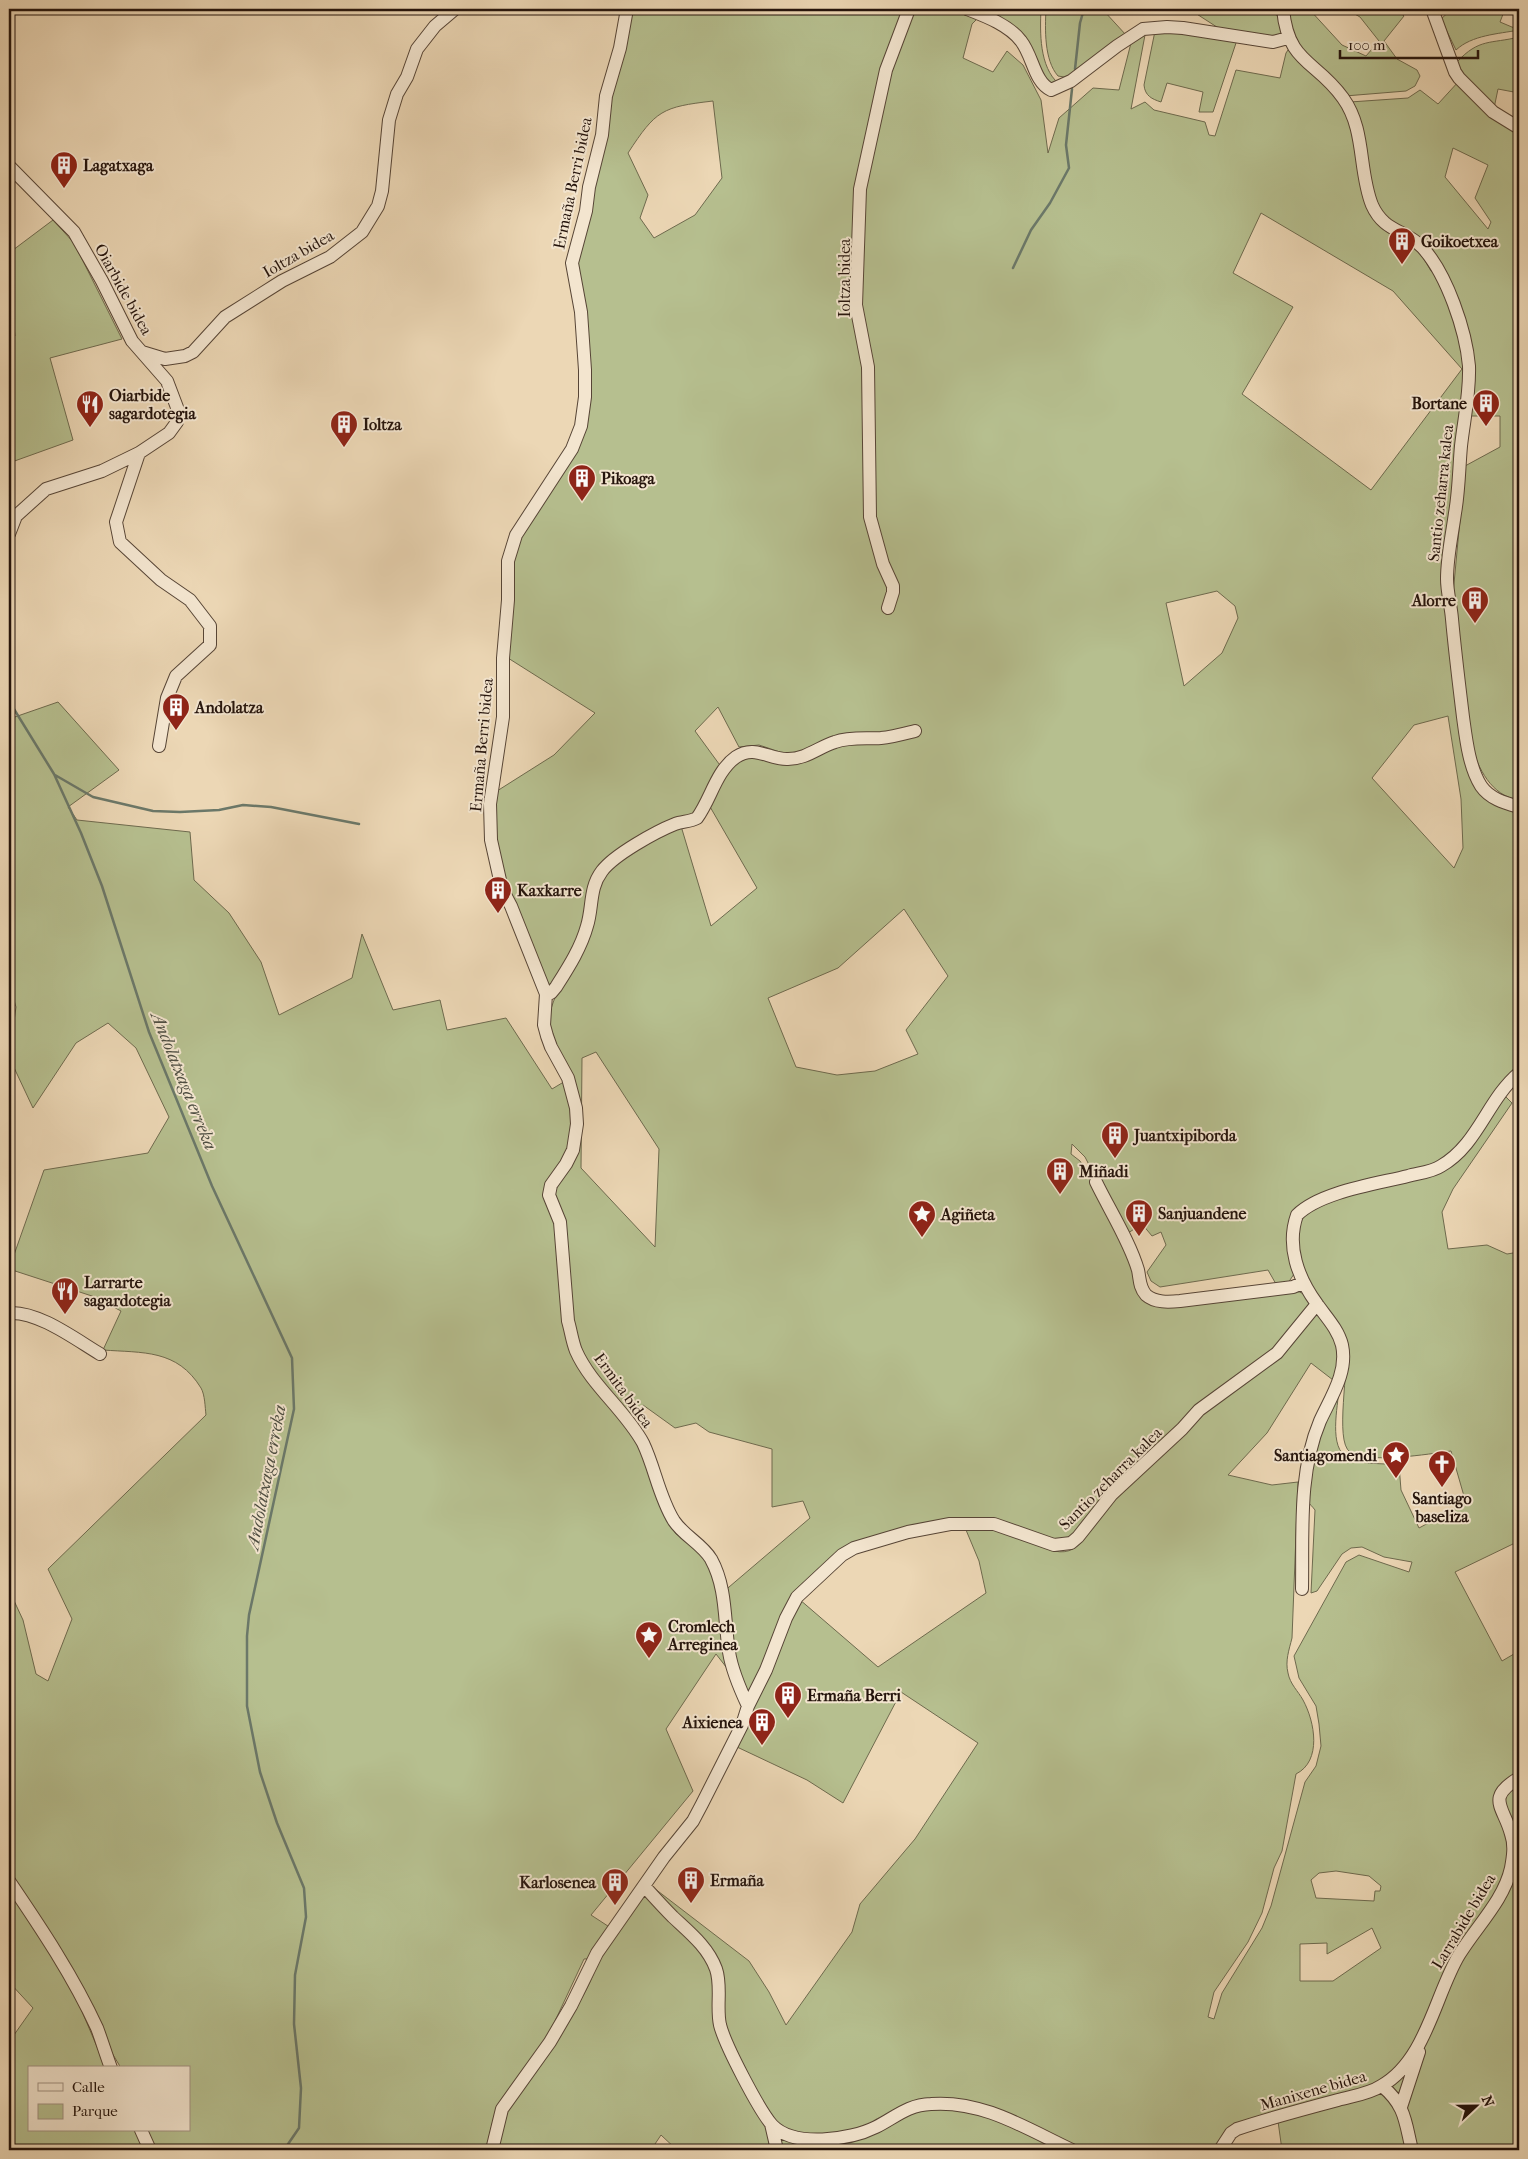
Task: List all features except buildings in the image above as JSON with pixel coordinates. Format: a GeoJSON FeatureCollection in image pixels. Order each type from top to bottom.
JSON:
{"type":"FeatureCollection","features":[{"type":"Feature","properties":{"kind":"street","name":"Ioltza bidea"},"geometry":{"type":"LineString","coordinates":[[142,352],[165,359],[185,356],[193,352],[225,317],[282,281],[330,257],[362,232],[378,206],[382,191],[389,120],[398,94],[407,77],[417,49],[435,26],[455,9]]}},
{"type":"Feature","properties":{"kind":"street","name":"Ermaña Berri bidea"},"geometry":{"type":"LineString","coordinates":[[546,994],[511,906],[502,889],[490,825],[493,779],[503,717],[503,658],[508,600],[508,561],[516,535],[572,449],[581,426],[585,398],[585,370],[581,312],[572,263],[586,211],[589,186],[602,135],[606,96],[620,48],[627,9]]}},
{"type":"Feature","properties":{"kind":"street","name":"Ioltza bidea"},"geometry":{"type":"LineString","coordinates":[[888,608],[893,592],[892,586],[883,564],[870,517],[868,367],[856,305],[860,189],[886,70],[909,9]]}},
{"type":"Feature","properties":{"kind":"street"},"geometry":{"type":"LineString","coordinates":[[968,9],[1000,25],[1020,40],[1043,86],[1051,90],[1071,81],[1143,29],[1167,26],[1274,42],[1288,38]]}},
{"type":"Feature","properties":{"kind":"street","name":"Santio zeharra kalea"},"geometry":{"type":"LineString","coordinates":[[1283,9],[1288,38],[1311,68],[1323,77],[1344,99],[1356,126],[1367,188],[1378,217],[1391,229],[1406,236],[1422,248],[1444,283],[1462,326],[1466,344],[1470,390],[1461,446],[1458,498],[1447,580],[1454,650],[1467,744],[1481,786],[1490,795],[1519,807]]}},
{"type":"Feature","properties":{"kind":"street"},"geometry":{"type":"LineString","coordinates":[[1432,9],[1455,72],[1459,78],[1493,112],[1519,128]]}},
{"type":"Feature","properties":{"kind":"street","name":"Oiarbide bidea"},"geometry":{"type":"LineString","coordinates":[[9,166],[74,232],[132,341],[167,381],[178,410],[177,422],[169,433],[139,453],[102,471],[46,489],[16,516],[9,534]]}},
{"type":"Feature","properties":{"kind":"street"},"geometry":{"type":"LineString","coordinates":[[139,453],[116,522],[120,542],[161,580],[190,600],[210,626],[210,646],[176,676],[167,698],[159,746]]}},
{"type":"Feature","properties":{"kind":"street"},"geometry":{"type":"LineString","coordinates":[[546,994],[556,987],[580,946],[590,917],[591,894],[601,872],[622,854],[656,834],[676,823],[697,818],[720,776],[736,758],[750,752],[759,752],[788,760],[809,754],[833,742],[896,736],[914,731]]}},
{"type":"Feature","properties":{"kind":"street","name":"Ermita bidea"},"geometry":{"type":"LineString","coordinates":[[546,994],[544,1025],[554,1054],[568,1078],[577,1116],[573,1150],[566,1164],[551,1185],[549,1195],[560,1222],[568,1321],[576,1351],[642,1441],[662,1496],[675,1522],[705,1550],[711,1559],[724,1603],[729,1655],[737,1680],[750,1701]]}},
{"type":"Feature","properties":{"kind":"street"},"geometry":{"type":"LineString","coordinates":[[1302,1589],[1305,1488],[1309,1451],[1338,1383],[1343,1362],[1342,1345],[1337,1332],[1302,1283],[1294,1256],[1293,1238],[1297,1215],[1304,1208],[1351,1190],[1439,1168],[1468,1145],[1503,1091],[1519,1073]]}},
{"type":"Feature","properties":{"kind":"street"},"geometry":{"type":"LineString","coordinates":[[1096,1182],[1138,1270],[1142,1290],[1148,1296],[1167,1302],[1180,1301],[1293,1287],[1302,1283]]}},
{"type":"Feature","properties":{"kind":"street","name":"Santio zeharra kalea"},"geometry":{"type":"LineString","coordinates":[[750,1701],[766,1670],[786,1618],[797,1597],[842,1555],[854,1548],[908,1532],[950,1524],[994,1524],[1054,1545],[1071,1543],[1078,1537],[1112,1494],[1182,1429],[1199,1410],[1277,1353],[1317,1304]]}},
{"type":"Feature","properties":{"kind":"street"},"geometry":{"type":"LineString","coordinates":[[9,1313],[18,1312],[36,1318],[100,1354]]}},
{"type":"Feature","properties":{"kind":"street"},"geometry":{"type":"LineString","coordinates":[[492,2150],[502,2109],[550,2042],[571,2006],[597,1953],[664,1857],[693,1820],[742,1725],[750,1701]]}},
{"type":"Feature","properties":{"kind":"street","name":"Larrabide bidea"},"geometry":{"type":"LineString","coordinates":[[1401,2107],[1426,2030],[1446,1980],[1459,1955],[1502,1891],[1509,1874],[1512,1859],[1512,1835],[1499,1806],[1499,1796],[1506,1787],[1519,1778]]}},
{"type":"Feature","properties":{"kind":"street"},"geometry":{"type":"LineString","coordinates":[[9,1881],[46,1935],[80,1995],[111,2066]]}},
{"type":"Feature","properties":{"kind":"street"},"geometry":{"type":"LineString","coordinates":[[644,1886],[695,1938],[711,1958],[717,1970],[720,2026],[734,2060],[771,2124],[777,2150]]}},
{"type":"Feature","properties":{"kind":"street","name":"Larrabide bidea"},"geometry":{"type":"LineString","coordinates":[[1382,2086],[1408,2061],[1426,2030]]}},
{"type":"Feature","properties":{"kind":"street","name":"Manixene bidea"},"geometry":{"type":"LineString","coordinates":[[1220,2150],[1231,2133],[1236,2130],[1382,2086],[1393,2095],[1401,2107],[1412,2150]]}},
{"type":"Feature","properties":{"kind":"street"},"geometry":{"type":"LineString","coordinates":[[771,2124],[788,2136],[812,2141],[838,2137],[876,2127],[899,2112],[916,2106],[948,2104],[1013,2120],[1072,2150]]}},
{"type":"Feature","properties":{"kind":"street"},"geometry":{"type":"LineString","coordinates":[[142,2132],[150,2150]]}},
{"type":"Feature","properties":{"kind":"street"},"geometry":{"type":"LineString","coordinates":[[796,2150],[812,2141]]}},
{"type":"Feature","properties":{"kind":"green space"},"geometry":{"type":"Polygon","coordinates":[[[630,9],[905,9],[880,76],[868,145],[857,190],[854,309],[865,368],[867,509],[876,554],[890,588],[886,607],[890,610],[895,604],[897,591],[877,534],[874,512],[870,439],[870,365],[860,306],[863,188],[889,69],[912,9],[959,9],[979,17],[972,24],[963,58],[993,72],[1007,51],[1023,65],[1041,100],[1048,153],[1059,118],[1093,88],[1119,90],[1131,43],[1145,35],[1131,109],[1145,102],[1154,110],[1205,122],[1209,135],[1215,136],[1236,70],[1280,78],[1286,53],[1294,41],[1290,31],[1277,38],[1223,31],[1189,9],[1269,9],[1276,15],[1287,16],[1289,9],[1309,9],[1342,45],[1366,56],[1379,41],[1360,17],[1346,9],[1396,9],[1404,16],[1384,41],[1397,59],[1417,70],[1420,76],[1415,86],[1406,91],[1345,96],[1340,102],[1347,115],[1356,146],[1362,190],[1369,208],[1377,221],[1393,234],[1407,240],[1418,249],[1431,271],[1443,274],[1423,243],[1382,215],[1374,203],[1369,187],[1365,142],[1358,118],[1350,102],[1408,98],[1420,90],[1438,104],[1459,81],[1457,62],[1465,54],[1479,45],[1519,37],[1519,93],[1498,89],[1492,118],[1519,134],[1519,800],[1501,793],[1493,787],[1482,771],[1474,753],[1471,744],[1452,605],[1465,466],[1500,447],[1500,416],[1471,416],[1473,390],[1465,396],[1454,464],[1454,500],[1444,583],[1450,654],[1469,768],[1482,792],[1488,798],[1501,808],[1519,812],[1519,1067],[1503,1083],[1504,1095],[1512,1103],[1453,1189],[1442,1212],[1448,1249],[1487,1245],[1507,1254],[1519,1252],[1519,1547],[1515,1543],[1455,1572],[1502,1661],[1519,1651],[1519,1776],[1498,1791],[1508,1793],[1519,1783],[1519,2150],[1414,2150],[1405,2114],[1410,2093],[1400,2099],[1389,2087],[1381,2082],[1373,2087],[1355,2092],[1356,2098],[1377,2093],[1384,2093],[1389,2096],[1397,2109],[1408,2150],[1282,2150],[1277,2114],[1230,2129],[1218,2150],[1077,2150],[1012,2116],[966,2102],[934,2099],[914,2103],[897,2110],[896,2116],[925,2107],[937,2106],[973,2111],[1018,2126],[1062,2150],[677,2150],[661,2135],[651,2150],[497,2150],[500,2126],[504,2114],[525,2079],[576,2009],[595,1971],[599,1958],[584,1959],[548,2036],[494,2116],[486,2150],[9,2150],[9,2042],[33,2008],[9,1982],[9,1590],[23,1620],[36,1674],[48,1681],[72,1619],[48,1569],[206,1415],[201,1388],[192,1375],[181,1366],[170,1360],[145,1353],[103,1350],[121,1311],[95,1297],[9,1269],[44,1170],[148,1153],[169,1117],[136,1048],[108,1023],[76,1043],[33,1108],[9,1057],[16,1007],[9,983],[9,719],[58,702],[119,770],[68,807],[77,820],[190,832],[194,880],[229,913],[261,962],[279,1015],[352,978],[362,934],[393,1010],[440,1000],[447,1030],[506,1018],[552,1089],[572,1077],[552,1040],[549,1027],[553,1002],[585,942],[594,910],[595,891],[609,869],[644,843],[681,826],[711,926],[757,888],[709,805],[722,779],[735,762],[747,755],[759,755],[782,762],[796,761],[838,744],[910,736],[911,728],[889,733],[847,734],[832,738],[807,750],[790,753],[780,752],[759,745],[739,747],[718,707],[695,731],[722,768],[701,809],[696,814],[677,819],[640,839],[613,857],[599,871],[588,900],[577,946],[554,983],[551,987],[547,987],[516,906],[504,886],[495,832],[497,791],[554,755],[595,713],[508,658],[512,606],[512,563],[516,546],[528,520],[575,451],[584,427],[589,390],[585,314],[576,268],[604,137],[606,107],[630,9]],[[713,101],[682,106],[662,113],[646,128],[628,153],[648,195],[640,218],[654,238],[695,215],[722,178],[713,101]],[[1453,148],[1445,177],[1488,229],[1491,222],[1475,198],[1488,165],[1453,148]],[[1261,213],[1233,273],[1293,307],[1242,394],[1371,490],[1462,369],[1393,291],[1261,213]],[[1217,591],[1166,603],[1184,686],[1222,653],[1238,618],[1235,606],[1217,591]],[[1448,716],[1414,725],[1372,778],[1454,868],[1463,848],[1461,799],[1448,716]],[[904,909],[838,968],[768,998],[796,1067],[837,1075],[875,1071],[918,1054],[906,1030],[948,976],[904,909]],[[596,1052],[582,1058],[581,1168],[655,1247],[659,1149],[596,1052]],[[1072,1144],[1071,1154],[1080,1161],[1130,1257],[1139,1290],[1145,1298],[1157,1304],[1175,1306],[1296,1291],[1307,1297],[1323,1318],[1333,1334],[1339,1350],[1338,1363],[1333,1380],[1311,1363],[1267,1433],[1228,1475],[1272,1485],[1298,1482],[1292,1638],[1287,1669],[1290,1681],[1303,1700],[1311,1719],[1314,1740],[1310,1760],[1296,1774],[1282,1851],[1274,1868],[1262,1913],[1248,1942],[1214,1992],[1208,2017],[1214,2019],[1222,1993],[1262,1928],[1271,1906],[1305,1782],[1316,1766],[1321,1746],[1316,1706],[1299,1678],[1294,1656],[1346,1562],[1359,1555],[1409,1572],[1412,1562],[1384,1557],[1362,1547],[1351,1548],[1342,1554],[1317,1591],[1311,1593],[1315,1510],[1308,1501],[1308,1474],[1316,1443],[1339,1388],[1336,1436],[1342,1453],[1348,1458],[1360,1462],[1399,1465],[1401,1490],[1419,1528],[1466,1503],[1451,1451],[1384,1458],[1359,1456],[1350,1452],[1345,1445],[1343,1419],[1345,1345],[1338,1329],[1308,1288],[1301,1273],[1299,1262],[1298,1225],[1302,1215],[1309,1209],[1351,1194],[1409,1182],[1413,1173],[1366,1183],[1328,1195],[1300,1210],[1291,1226],[1290,1247],[1294,1274],[1288,1283],[1276,1284],[1268,1270],[1160,1287],[1151,1281],[1147,1272],[1166,1245],[1161,1232],[1152,1236],[1142,1224],[1125,1235],[1085,1157],[1072,1144]],[[643,1405],[629,1417],[629,1428],[648,1465],[658,1499],[676,1534],[705,1548],[722,1593],[810,1518],[803,1501],[772,1507],[772,1449],[709,1432],[696,1423],[675,1428],[643,1405]],[[1199,1406],[1179,1429],[1183,1435],[1203,1413],[1199,1406]],[[961,1518],[909,1528],[856,1545],[839,1553],[794,1594],[748,1695],[716,1654],[666,1729],[693,1791],[591,1915],[617,1932],[650,1885],[749,1961],[769,1992],[786,2025],[852,1932],[860,1904],[915,1839],[978,1743],[901,1692],[843,1803],[807,1780],[737,1747],[799,1599],[878,1667],[986,1593],[979,1561],[961,1518]],[[1098,1518],[1069,1537],[1051,1542],[1030,1533],[1025,1538],[1050,1550],[1068,1551],[1076,1547],[1083,1540],[1098,1518]],[[1336,1871],[1319,1873],[1311,1880],[1316,1898],[1374,1901],[1375,1891],[1380,1891],[1381,1886],[1369,1876],[1336,1871]],[[1372,1928],[1327,1954],[1327,1943],[1300,1944],[1300,1981],[1333,1981],[1381,1948],[1372,1928]],[[70,1983],[105,2066],[28,2066],[28,2132],[190,2132],[190,2066],[120,2066],[70,1983]]]}},
{"type":"Feature","properties":{"kind":"green space"},"geometry":{"type":"Polygon","coordinates":[[[975,9],[1041,9],[1041,38],[1044,59],[1052,77],[1059,84],[1047,85],[1031,51],[975,9]]]}},
{"type":"Feature","properties":{"kind":"green space"},"geometry":{"type":"Polygon","coordinates":[[[1046,9],[1105,9],[1104,11],[1126,35],[1071,75],[1058,76],[1053,69],[1048,53],[1046,9]]]}},
{"type":"Feature","properties":{"kind":"green space"},"geometry":{"type":"Polygon","coordinates":[[[1452,9],[1505,9],[1500,22],[1519,30],[1477,38],[1456,50],[1441,19],[1452,9]]]}},
{"type":"Feature","properties":{"kind":"green space"},"geometry":{"type":"Polygon","coordinates":[[[1155,31],[1237,40],[1213,112],[1199,112],[1203,92],[1167,83],[1161,102],[1147,94],[1144,85],[1155,31]]]}},
{"type":"Feature","properties":{"kind":"green space"},"geometry":{"type":"Polygon","coordinates":[[[53,220],[74,243],[122,339],[50,358],[73,440],[9,463],[9,338],[15,336],[9,285],[9,253],[53,220]]]}},
{"type":"Feature","properties":{"kind":"waterway"},"geometry":{"type":"LineString","coordinates":[[1075,69],[1080,23],[1084,9]]}},
{"type":"Feature","properties":{"kind":"waterway"},"geometry":{"type":"LineString","coordinates":[[1013,268],[1031,230],[1050,203],[1069,168],[1066,145],[1072,89]]}},
{"type":"Feature","properties":{"kind":"waterway","name":"Andolatxaga erreka"},"geometry":{"type":"LineString","coordinates":[[9,701],[54,774],[81,833],[102,886],[149,1032],[212,1186],[292,1358],[294,1409],[249,1615],[247,1636],[247,1706],[260,1772],[277,1823],[304,1888],[306,1917],[295,1975],[294,2024],[301,2088],[299,2128],[284,2150]]}},
{"type":"Feature","properties":{"kind":"waterway"},"geometry":{"type":"LineString","coordinates":[[55,775],[93,797],[153,811],[219,810],[243,805],[271,807],[359,824]]}},
{"type":"Feature","properties":{"kind":"place","name":"Lagatxaga"},"geometry":{"type":"Point","coordinates":[64,189]}},
{"type":"Feature","properties":{"kind":"place","name":"Goikoetxea"},"geometry":{"type":"Point","coordinates":[1402,265]}},
{"type":"Feature","properties":{"kind":"place","name":"Bortane"},"geometry":{"type":"Point","coordinates":[1486,427]}},
{"type":"Feature","properties":{"kind":"place","name":"Oiarbide sagardotegia"},"geometry":{"type":"Point","coordinates":[90,428]}},
{"type":"Feature","properties":{"kind":"place","name":"Ioltza"},"geometry":{"type":"Point","coordinates":[344,448]}},
{"type":"Feature","properties":{"kind":"place","name":"Pikoaga"},"geometry":{"type":"Point","coordinates":[582,502]}},
{"type":"Feature","properties":{"kind":"place","name":"Alorre"},"geometry":{"type":"Point","coordinates":[1475,624]}},
{"type":"Feature","properties":{"kind":"place","name":"Andolatza"},"geometry":{"type":"Point","coordinates":[176,731]}},
{"type":"Feature","properties":{"kind":"place","name":"Kaxkarre"},"geometry":{"type":"Point","coordinates":[498,914]}},
{"type":"Feature","properties":{"kind":"place","name":"Juantxipiborda"},"geometry":{"type":"Point","coordinates":[1115,1159]}},
{"type":"Feature","properties":{"kind":"place","name":"Miñadi"},"geometry":{"type":"Point","coordinates":[1060,1195]}},
{"type":"Feature","properties":{"kind":"place","name":"Sanjuandene"},"geometry":{"type":"Point","coordinates":[1139,1237]}},
{"type":"Feature","properties":{"kind":"place","name":"Agiñeta"},"geometry":{"type":"Point","coordinates":[922,1238]}},
{"type":"Feature","properties":{"kind":"place","name":"Larrarte sagardotegia"},"geometry":{"type":"Point","coordinates":[65,1315]}},
{"type":"Feature","properties":{"kind":"place","name":"Santiagomendi"},"geometry":{"type":"Point","coordinates":[1396,1479]}},
{"type":"Feature","properties":{"kind":"place","name":"Santiago baseliza"},"geometry":{"type":"Point","coordinates":[1442,1488]}},
{"type":"Feature","properties":{"kind":"place","name":"Cromlech Arreginea"},"geometry":{"type":"Point","coordinates":[649,1659]}},
{"type":"Feature","properties":{"kind":"place","name":"Ermaña Berri"},"geometry":{"type":"Point","coordinates":[788,1719]}},
{"type":"Feature","properties":{"kind":"place","name":"Aixienea"},"geometry":{"type":"Point","coordinates":[762,1746]}},
{"type":"Feature","properties":{"kind":"place","name":"Ermaña"},"geometry":{"type":"Point","coordinates":[691,1904]}},
{"type":"Feature","properties":{"kind":"place","name":"Karlosenea"},"geometry":{"type":"Point","coordinates":[615,1906]}}]}
